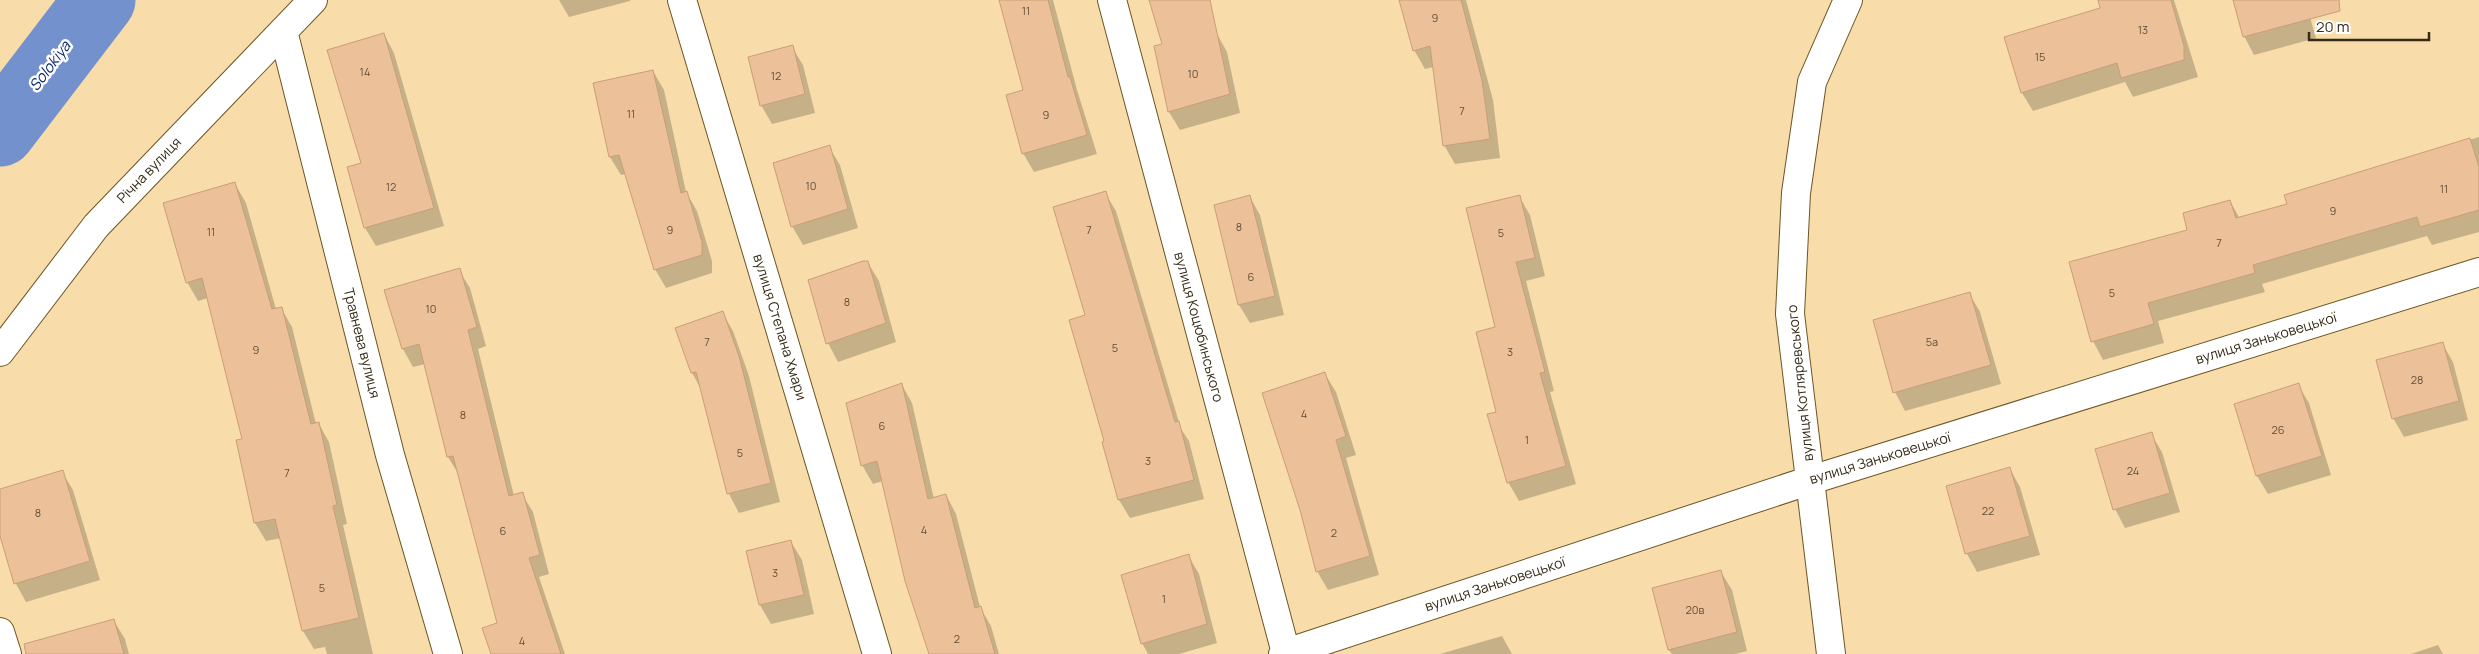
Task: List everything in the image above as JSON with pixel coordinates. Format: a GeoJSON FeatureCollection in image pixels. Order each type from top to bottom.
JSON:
{"type":"FeatureCollection","features":[{"type":"Feature","properties":{"kind":"street","name":"Річна вулиця"},"geometry":{"type":"LineString","coordinates":[[0,352],[96,226],[313,0]]}},
{"type":"Feature","properties":{"kind":"street","name":"вулиця Степана Хмари"},"geometry":{"type":"LineString","coordinates":[[682,0],[877,654]]}},
{"type":"Feature","properties":{"kind":"street","name":"вулиця Коцюбинського"},"geometry":{"type":"LineString","coordinates":[[1112,0],[1285,654]]}},
{"type":"Feature","properties":{"kind":"street","name":"вулиця Котляревського"},"geometry":{"type":"LineString","coordinates":[[1832,654],[1790,314],[1796,193],[1812,82],[1848,0]]}},
{"type":"Feature","properties":{"kind":"street","name":"Травнева вулиця"},"geometry":{"type":"LineString","coordinates":[[283,31],[390,455],[448,654]]}},
{"type":"Feature","properties":{"kind":"street","name":"вулиця Заньковецької"},"geometry":{"type":"LineString","coordinates":[[1285,654],[1811,480],[2479,272]]}},
{"type":"Feature","properties":{"kind":"street"},"geometry":{"type":"LineString","coordinates":[[0,632],[7,654]]}},
{"type":"Feature","properties":{"kind":"building"},"geometry":{"type":"Polygon","coordinates":[[[999,0],[1048,0],[1068,77],[1070,77],[1087,135],[1022,154],[1006,95],[1023,90],[999,0]]]}},
{"type":"Feature","properties":{"kind":"building"},"geometry":{"type":"Polygon","coordinates":[[[1149,0],[1210,0],[1230,94],[1168,112],[1154,46],[1162,44],[1149,0]]]}},
{"type":"Feature","properties":{"kind":"building"},"geometry":{"type":"Polygon","coordinates":[[[1399,0],[1461,0],[1482,80],[1490,139],[1443,146],[1430,46],[1413,51],[1399,0]]]}},
{"type":"Feature","properties":{"kind":"building"},"geometry":{"type":"Polygon","coordinates":[[[2098,0],[2171,0],[2184,46],[2184,60],[2121,78],[2117,63],[2021,93],[2004,37],[2100,8],[2098,0]]]}},
{"type":"Feature","properties":{"kind":"building"},"geometry":{"type":"Polygon","coordinates":[[[2233,0],[2339,0],[2340,11],[2243,37],[2233,0]]]}},
{"type":"Feature","properties":{"kind":"building"},"geometry":{"type":"Polygon","coordinates":[[[384,33],[434,208],[364,228],[347,167],[361,163],[327,50],[384,33]]]}},
{"type":"Feature","properties":{"kind":"building"},"geometry":{"type":"Polygon","coordinates":[[[793,45],[805,94],[760,106],[748,57],[793,45]]]}},
{"type":"Feature","properties":{"kind":"building"},"geometry":{"type":"Polygon","coordinates":[[[653,70],[681,193],[687,191],[702,242],[702,255],[654,270],[619,155],[609,157],[593,83],[653,70]]]}},
{"type":"Feature","properties":{"kind":"building"},"geometry":{"type":"Polygon","coordinates":[[[2470,138],[2479,167],[2479,210],[2420,227],[2417,217],[2253,265],[2255,273],[2148,303],[2154,324],[2091,342],[2069,262],[2187,230],[2183,213],[2230,200],[2236,218],[2287,204],[2284,195],[2470,138]]]}},
{"type":"Feature","properties":{"kind":"building"},"geometry":{"type":"Polygon","coordinates":[[[830,145],[848,209],[791,227],[773,163],[830,145]]]}},
{"type":"Feature","properties":{"kind":"building"},"geometry":{"type":"Polygon","coordinates":[[[235,182],[272,309],[282,307],[311,424],[319,422],[337,505],[333,506],[359,618],[302,631],[275,519],[254,523],[236,440],[242,439],[202,278],[186,283],[163,203],[235,182]]]}},
{"type":"Feature","properties":{"kind":"building"},"geometry":{"type":"Polygon","coordinates":[[[1106,191],[1175,422],[1179,421],[1194,480],[1118,500],[1102,442],[1104,441],[1069,320],[1085,315],[1053,207],[1106,191]]]}},
{"type":"Feature","properties":{"kind":"building"},"geometry":{"type":"Polygon","coordinates":[[[1250,195],[1275,296],[1238,305],[1214,205],[1250,195]]]}},
{"type":"Feature","properties":{"kind":"building"},"geometry":{"type":"Polygon","coordinates":[[[1520,195],[1535,258],[1516,262],[1545,372],[1540,373],[1566,466],[1507,483],[1487,414],[1496,412],[1476,332],[1495,327],[1466,208],[1520,195]]]}},
{"type":"Feature","properties":{"kind":"building"},"geometry":{"type":"Polygon","coordinates":[[[863,261],[868,261],[886,323],[826,344],[808,280],[863,261]]]}},
{"type":"Feature","properties":{"kind":"building"},"geometry":{"type":"Polygon","coordinates":[[[460,268],[477,327],[468,330],[509,496],[523,492],[540,555],[529,558],[561,654],[491,654],[482,628],[497,623],[453,456],[447,457],[419,344],[402,349],[384,290],[460,268]]]}},
{"type":"Feature","properties":{"kind":"building"},"geometry":{"type":"Polygon","coordinates":[[[1970,292],[1991,365],[1893,393],[1873,320],[1970,292]]]}},
{"type":"Feature","properties":{"kind":"building"},"geometry":{"type":"Polygon","coordinates":[[[723,311],[739,356],[771,483],[727,494],[696,372],[691,373],[675,328],[723,311]]]}},
{"type":"Feature","properties":{"kind":"building"},"geometry":{"type":"Polygon","coordinates":[[[2443,342],[2459,401],[2392,419],[2376,360],[2443,342]]]}},
{"type":"Feature","properties":{"kind":"building"},"geometry":{"type":"Polygon","coordinates":[[[1325,372],[1346,436],[1336,440],[1370,556],[1316,572],[1300,510],[1262,393],[1325,372]]]}},
{"type":"Feature","properties":{"kind":"building"},"geometry":{"type":"Polygon","coordinates":[[[902,383],[928,499],[946,494],[975,608],[981,606],[995,654],[929,654],[905,581],[877,461],[861,466],[846,403],[902,383]]]}},
{"type":"Feature","properties":{"kind":"building"},"geometry":{"type":"Polygon","coordinates":[[[2299,383],[2322,456],[2256,476],[2234,404],[2299,383]]]}},
{"type":"Feature","properties":{"kind":"building"},"geometry":{"type":"Polygon","coordinates":[[[2152,432],[2170,493],[2113,510],[2095,449],[2152,432]]]}},
{"type":"Feature","properties":{"kind":"building"},"geometry":{"type":"Polygon","coordinates":[[[2010,467],[2030,536],[1965,554],[1946,486],[2010,467]]]}},
{"type":"Feature","properties":{"kind":"building"},"geometry":{"type":"Polygon","coordinates":[[[63,470],[90,561],[14,584],[0,536],[0,489],[63,470]]]}},
{"type":"Feature","properties":{"kind":"building"},"geometry":{"type":"Polygon","coordinates":[[[791,540],[804,595],[759,605],[746,551],[791,540]]]}},
{"type":"Feature","properties":{"kind":"building"},"geometry":{"type":"Polygon","coordinates":[[[1189,554],[1207,624],[1141,644],[1121,575],[1189,554]]]}},
{"type":"Feature","properties":{"kind":"building"},"geometry":{"type":"Polygon","coordinates":[[[1721,570],[1737,632],[1668,650],[1652,588],[1721,570]]]}},
{"type":"Feature","properties":{"kind":"building"},"geometry":{"type":"Polygon","coordinates":[[[114,619],[124,654],[26,654],[24,644],[114,619]]]}},
{"type":"Feature","properties":{"kind":"waterway","name":"Solokiya"},"geometry":{"type":"LineString","coordinates":[[0,131],[100,0]]}}]}
